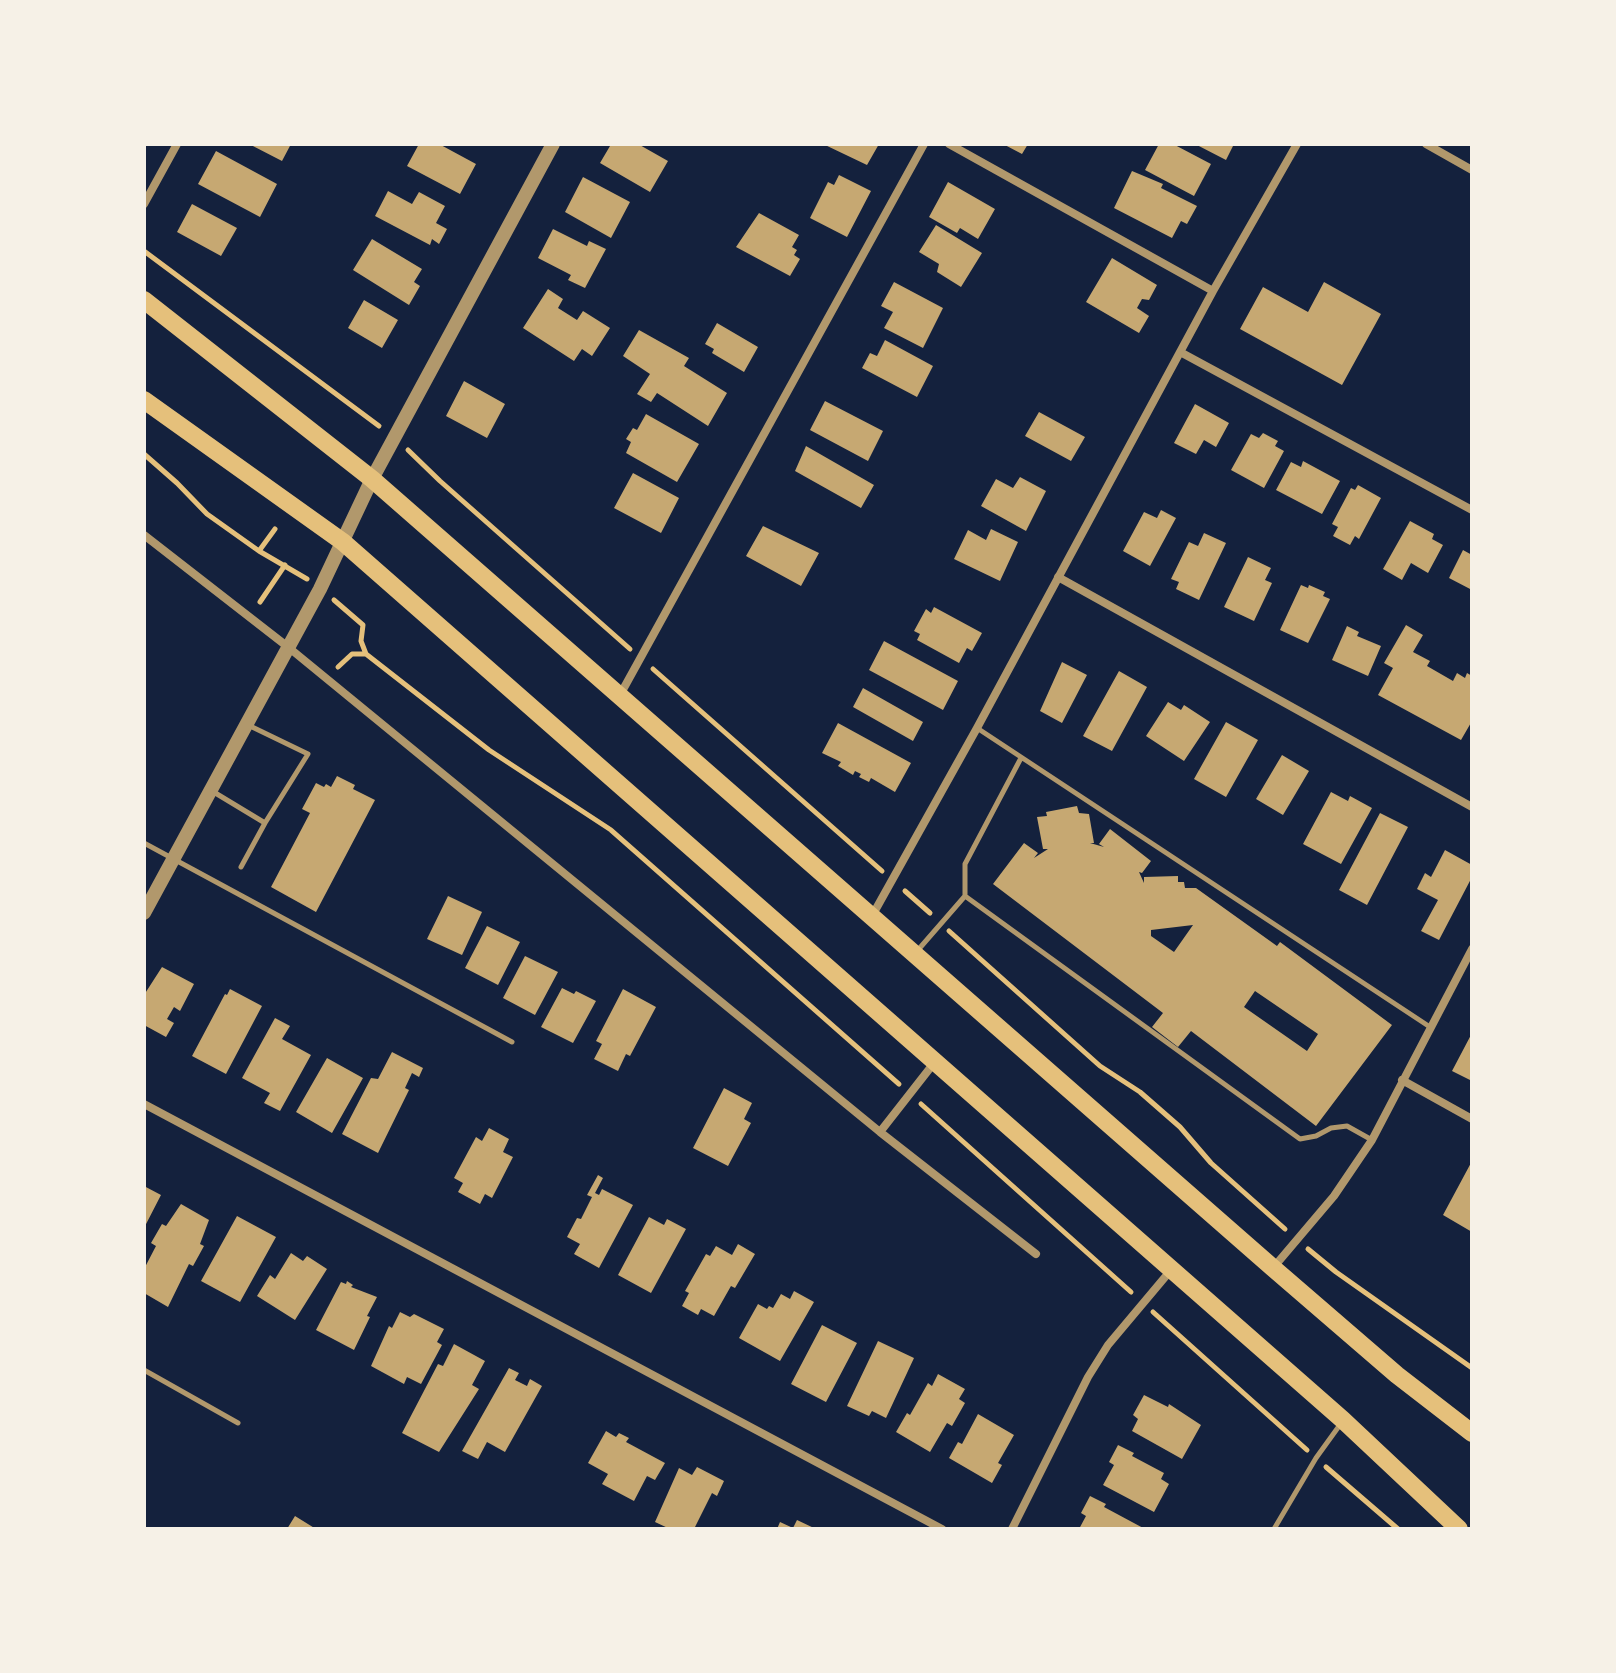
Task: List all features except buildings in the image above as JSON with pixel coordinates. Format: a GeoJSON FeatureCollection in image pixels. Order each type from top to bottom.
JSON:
{"type":"FeatureCollection","features":[{"type":"Feature","properties":{"kind":"main road"},"geometry":{"type":"LineString","coordinates":[[144,300],[372,479],[1273,1268],[1397,1375],[1472,1433]]}},
{"type":"Feature","properties":{"kind":"main road"},"geometry":{"type":"LineString","coordinates":[[144,400],[343,542],[1343,1420],[1459,1529]]}},
{"type":"Feature","properties":{"kind":"street"},"geometry":{"type":"LineString","coordinates":[[144,204],[177,144]]}},
{"type":"Feature","properties":{"kind":"street"},"geometry":{"type":"LineString","coordinates":[[144,913],[288,647],[372,479],[553,144]]}},
{"type":"Feature","properties":{"kind":"street"},"geometry":{"type":"LineString","coordinates":[[620,695],[924,144]]}},
{"type":"Feature","properties":{"kind":"street"},"geometry":{"type":"LineString","coordinates":[[949,144],[1213,291]]}},
{"type":"Feature","properties":{"kind":"street"},"geometry":{"type":"LineString","coordinates":[[871,917],[1182,353],[1213,291],[1297,144]]}},
{"type":"Feature","properties":{"kind":"street"},"geometry":{"type":"LineString","coordinates":[[1426,144],[1472,170]]}},
{"type":"Feature","properties":{"kind":"street"},"geometry":{"type":"LineString","coordinates":[[1182,353],[1472,510]]}},
{"type":"Feature","properties":{"kind":"street"},"geometry":{"type":"LineString","coordinates":[[144,535],[288,647],[880,1132],[1036,1254]]}},
{"type":"Feature","properties":{"kind":"street"},"geometry":{"type":"LineString","coordinates":[[1058,577],[1472,807]]}},
{"type":"Feature","properties":{"kind":"street"},"geometry":{"type":"LineString","coordinates":[[1273,1268],[1334,1196],[1372,1140],[1472,949]]}},
{"type":"Feature","properties":{"kind":"street"},"geometry":{"type":"LineString","coordinates":[[880,1132],[936,1061]]}},
{"type":"Feature","properties":{"kind":"street"},"geometry":{"type":"LineString","coordinates":[[1402,1080],[1472,1119]]}},
{"type":"Feature","properties":{"kind":"street"},"geometry":{"type":"LineString","coordinates":[[144,1104],[942,1529]]}},
{"type":"Feature","properties":{"kind":"street"},"geometry":{"type":"LineString","coordinates":[[1012,1529],[1088,1377],[1108,1345],[1171,1270]]}},
{"type":"Feature","properties":{"kind":"lane"},"geometry":{"type":"LineString","coordinates":[[241,867],[308,754],[247,724]]}},
{"type":"Feature","properties":{"kind":"lane"},"geometry":{"type":"LineString","coordinates":[[977,728],[1430,1027]]}},
{"type":"Feature","properties":{"kind":"lane"},"geometry":{"type":"LineString","coordinates":[[914,955],[965,896],[965,864],[1021,758]]}},
{"type":"Feature","properties":{"kind":"lane"},"geometry":{"type":"LineString","coordinates":[[211,791],[265,823]]}},
{"type":"Feature","properties":{"kind":"lane"},"geometry":{"type":"LineString","coordinates":[[144,843],[512,1042]]}},
{"type":"Feature","properties":{"kind":"lane"},"geometry":{"type":"LineString","coordinates":[[965,896],[1300,1139],[1347,1126],[1372,1140]]}},
{"type":"Feature","properties":{"kind":"lane"},"geometry":{"type":"LineString","coordinates":[[144,1370],[238,1423]]}},
{"type":"Feature","properties":{"kind":"lane"},"geometry":{"type":"LineString","coordinates":[[1274,1529],[1316,1458],[1343,1420]]}},
{"type":"Feature","properties":{"kind":"path"},"geometry":{"type":"LineString","coordinates":[[144,251],[331,392],[358,408]]}},
{"type":"Feature","properties":{"kind":"path"},"geometry":{"type":"LineString","coordinates":[[144,454],[207,514],[259,551],[295,570]]}},
{"type":"Feature","properties":{"kind":"path"},"geometry":{"type":"LineString","coordinates":[[259,551],[275,529]]}},
{"type":"Feature","properties":{"kind":"path"},"geometry":{"type":"LineString","coordinates":[[260,602],[285,565]]}},
{"type":"Feature","properties":{"kind":"path"},"geometry":{"type":"LineString","coordinates":[[363,625],[361,641],[366,654],[489,750],[611,830],[1108,1268],[1142,1302],[1398,1529]]}},
{"type":"Feature","properties":{"kind":"path"},"geometry":{"type":"LineString","coordinates":[[338,667],[352,654],[366,654]]}}]}
